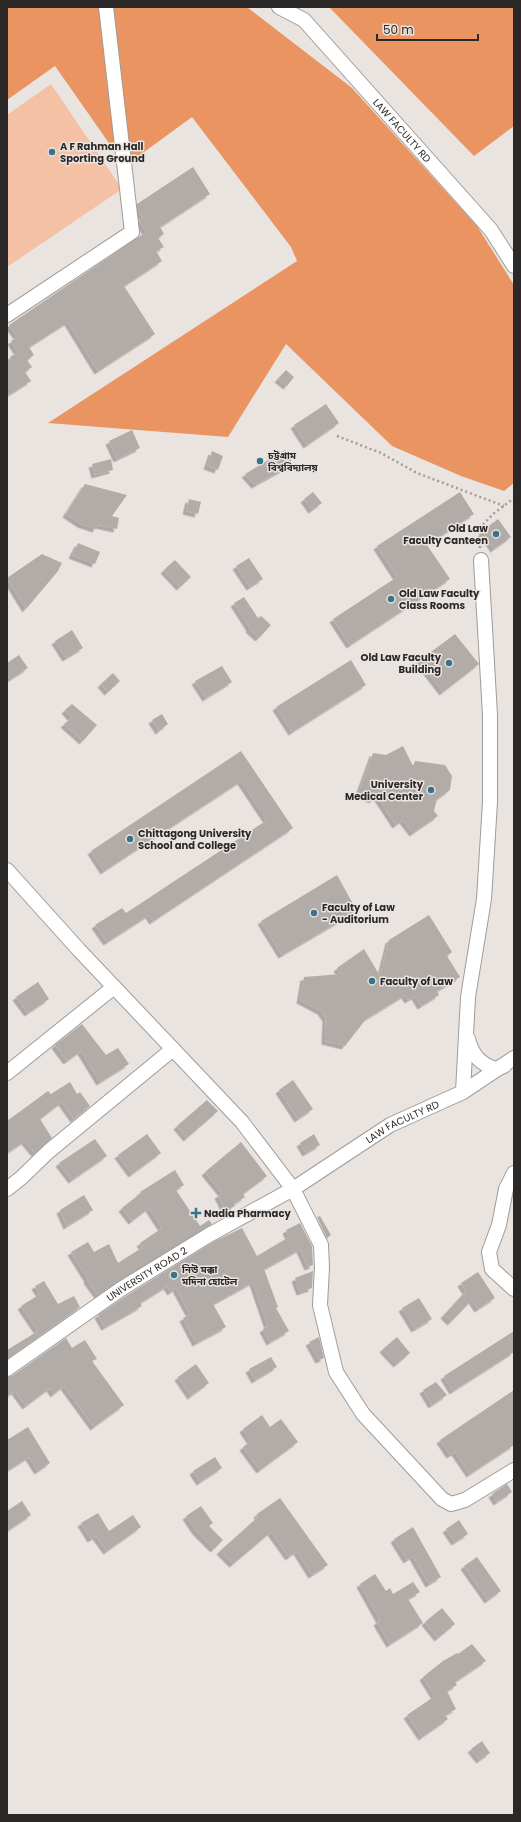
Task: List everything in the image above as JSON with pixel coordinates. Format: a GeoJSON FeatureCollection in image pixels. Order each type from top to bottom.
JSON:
{"type":"FeatureCollection","features":[{"type":"Feature","properties":{"kind":"street"},"geometry":{"type":"LineString","coordinates":[[7,314],[132,232],[106,7]]}},
{"type":"Feature","properties":{"kind":"street","name":"LAW FACULTY RD"},"geometry":{"type":"LineString","coordinates":[[279,7],[304,20],[491,230],[514,266]]}},
{"type":"Feature","properties":{"kind":"street"},"geometry":{"type":"LineString","coordinates":[[463,1092],[468,997],[484,900],[490,802],[490,714],[480,560]]}},
{"type":"Feature","properties":{"kind":"street"},"geometry":{"type":"LineString","coordinates":[[7,870],[114,987],[242,1122],[293,1189],[321,1245],[322,1267],[320,1305],[336,1372],[363,1414],[442,1499],[452,1504],[465,1500],[514,1470]]}},
{"type":"Feature","properties":{"kind":"street"},"geometry":{"type":"LineString","coordinates":[[7,1073],[114,987]]}},
{"type":"Feature","properties":{"kind":"street"},"geometry":{"type":"LineString","coordinates":[[466,1029],[472,1053],[481,1063],[496,1069],[509,1062]]}},
{"type":"Feature","properties":{"kind":"street"},"geometry":{"type":"LineString","coordinates":[[7,1189],[21,1178],[49,1151],[173,1049]]}},
{"type":"Feature","properties":{"kind":"street","name":"LAW FACULTY RD"},"geometry":{"type":"LineString","coordinates":[[293,1189],[390,1125],[463,1092],[509,1062]]}},
{"type":"Feature","properties":{"kind":"street"},"geometry":{"type":"LineString","coordinates":[[514,1173],[506,1188],[499,1225],[489,1252],[492,1269],[514,1289]]}},
{"type":"Feature","properties":{"kind":"street","name":"UNIVERSITY ROAD 2"},"geometry":{"type":"LineString","coordinates":[[7,1368],[122,1289],[209,1235],[293,1189]]}},
{"type":"Feature","properties":{"kind":"path"},"geometry":{"type":"LineString","coordinates":[[337,436],[380,453],[417,472],[504,506]]}},
{"type":"Feature","properties":{"kind":"path"},"geometry":{"type":"LineString","coordinates":[[480,560],[479,529],[493,514],[514,498]]}},
{"type":"Feature","properties":{"kind":"shaded area"},"geometry":{"type":"Polygon","coordinates":[[[7,7],[247,7],[352,88],[477,226],[514,285],[514,483],[504,491],[461,476],[392,446],[286,344],[228,437],[48,423],[297,261],[291,247],[192,117],[125,166],[55,66],[7,100],[7,7]]]}},
{"type":"Feature","properties":{"kind":"shaded area"},"geometry":{"type":"Polygon","coordinates":[[[329,7],[514,7],[514,126],[474,156],[329,7]]]}},
{"type":"Feature","properties":{"kind":"shaded area","name":"A F Rahman Hall Sporting Ground"},"geometry":{"type":"Polygon","coordinates":[[[51,84],[122,189],[7,267],[7,115],[51,84]]]}},
{"type":"Feature","properties":{"kind":"building"},"geometry":{"type":"Polygon","coordinates":[[[193,167],[210,194],[160,227],[164,234],[158,238],[164,247],[156,251],[162,261],[124,286],[155,334],[98,371],[68,322],[29,347],[34,355],[27,360],[32,367],[25,372],[31,381],[7,396],[7,364],[12,361],[10,357],[18,352],[11,341],[18,337],[9,325],[146,232],[139,220],[143,218],[138,211],[137,204],[193,167]]]}},
{"type":"Feature","properties":{"kind":"building"},"geometry":{"type":"Polygon","coordinates":[[[286,370],[294,377],[287,386],[278,379],[286,370]]]}},
{"type":"Feature","properties":{"kind":"building"},"geometry":{"type":"Polygon","coordinates":[[[326,404],[339,423],[307,445],[294,425],[326,404]]]}},
{"type":"Feature","properties":{"kind":"building"},"geometry":{"type":"Polygon","coordinates":[[[132,430],[140,448],[117,459],[109,441],[132,430]]]}},
{"type":"Feature","properties":{"kind":"building"},"geometry":{"type":"Polygon","coordinates":[[[285,450],[291,457],[291,461],[285,466],[286,468],[255,485],[245,474],[285,450]]]}},
{"type":"Feature","properties":{"kind":"building"},"geometry":{"type":"Polygon","coordinates":[[[212,451],[223,456],[218,470],[207,466],[212,451]]]}},
{"type":"Feature","properties":{"kind":"building"},"geometry":{"type":"Polygon","coordinates":[[[111,459],[113,470],[95,475],[92,464],[111,459]]]}},
{"type":"Feature","properties":{"kind":"building"},"geometry":{"type":"Polygon","coordinates":[[[85,484],[127,495],[112,516],[119,518],[117,529],[98,525],[96,529],[81,524],[66,514],[85,484]]]}},
{"type":"Feature","properties":{"kind":"building"},"geometry":{"type":"Polygon","coordinates":[[[313,492],[322,503],[312,510],[304,499],[313,492]]]}},
{"type":"Feature","properties":{"kind":"building"},"geometry":{"type":"Polygon","coordinates":[[[460,492],[474,514],[427,545],[450,579],[350,645],[333,619],[397,577],[377,546],[460,492]]]}},
{"type":"Feature","properties":{"kind":"building"},"geometry":{"type":"Polygon","coordinates":[[[189,499],[201,502],[198,514],[186,511],[189,499]]]}},
{"type":"Feature","properties":{"kind":"building","name":"Old Law Faculty Canteen"},"geometry":{"type":"Polygon","coordinates":[[[498,519],[511,537],[494,549],[482,531],[498,519]]]}},
{"type":"Feature","properties":{"kind":"building"},"geometry":{"type":"Polygon","coordinates":[[[78,543],[100,552],[95,564],[72,555],[78,543]]]}},
{"type":"Feature","properties":{"kind":"building"},"geometry":{"type":"Polygon","coordinates":[[[42,554],[62,563],[58,571],[26,609],[7,578],[42,554]]]}},
{"type":"Feature","properties":{"kind":"building"},"geometry":{"type":"Polygon","coordinates":[[[249,558],[263,579],[250,587],[236,566],[249,558]]]}},
{"type":"Feature","properties":{"kind":"building"},"geometry":{"type":"Polygon","coordinates":[[[175,560],[191,577],[180,587],[164,570],[175,560]]]}},
{"type":"Feature","properties":{"kind":"building"},"geometry":{"type":"Polygon","coordinates":[[[244,597],[258,618],[261,616],[271,625],[259,638],[249,629],[250,628],[234,603],[244,597]]]}},
{"type":"Feature","properties":{"kind":"building"},"geometry":{"type":"Polygon","coordinates":[[[72,630],[83,648],[66,658],[55,641],[72,630]]]}},
{"type":"Feature","properties":{"kind":"building","name":"Old Law Faculty Building"},"geometry":{"type":"Polygon","coordinates":[[[455,634],[479,664],[443,692],[419,661],[455,634]]]}},
{"type":"Feature","properties":{"kind":"building"},"geometry":{"type":"Polygon","coordinates":[[[19,655],[28,668],[11,679],[7,674],[7,663],[19,655]]]}},
{"type":"Feature","properties":{"kind":"building"},"geometry":{"type":"Polygon","coordinates":[[[351,660],[366,685],[292,732],[276,707],[351,660]]]}},
{"type":"Feature","properties":{"kind":"building"},"geometry":{"type":"Polygon","coordinates":[[[222,666],[232,682],[206,698],[195,681],[222,666]]]}},
{"type":"Feature","properties":{"kind":"building"},"geometry":{"type":"Polygon","coordinates":[[[113,673],[120,681],[108,692],[101,684],[113,673]]]}},
{"type":"Feature","properties":{"kind":"building"},"geometry":{"type":"Polygon","coordinates":[[[72,704],[97,725],[83,741],[64,724],[72,718],[65,710],[72,704]]]}},
{"type":"Feature","properties":{"kind":"building"},"geometry":{"type":"Polygon","coordinates":[[[162,714],[168,724],[159,731],[152,720],[162,714]]]}},
{"type":"Feature","properties":{"kind":"building","name":"University Medical Center"},"geometry":{"type":"Polygon","coordinates":[[[403,746],[413,766],[415,761],[445,765],[452,776],[450,790],[437,799],[434,811],[438,816],[413,833],[403,820],[396,825],[377,796],[372,800],[359,792],[373,753],[386,755],[403,746]]]}},
{"type":"Feature","properties":{"kind":"building","name":"Chittagong University School and College"},"geometry":{"type":"Polygon","coordinates":[[[241,751],[293,828],[153,921],[149,915],[107,942],[95,925],[122,908],[126,913],[267,820],[241,781],[104,871],[91,851],[241,751]]]}},
{"type":"Feature","properties":{"kind":"building","name":"Faculty of Law - Auditorium"},"geometry":{"type":"Polygon","coordinates":[[[337,875],[357,911],[282,955],[261,921],[337,875]]]}},
{"type":"Feature","properties":{"kind":"building","name":"Faculty of Law"},"geometry":{"type":"Polygon","coordinates":[[[429,915],[452,952],[447,956],[460,977],[437,991],[439,995],[421,1006],[415,996],[408,1000],[405,995],[366,1019],[345,1046],[325,1041],[326,1018],[321,1011],[300,1000],[304,977],[341,974],[337,968],[364,949],[380,976],[389,940],[429,915]]]}},
{"type":"Feature","properties":{"kind":"building"},"geometry":{"type":"Polygon","coordinates":[[[38,982],[49,999],[28,1013],[16,997],[38,982]]]}},
{"type":"Feature","properties":{"kind":"building"},"geometry":{"type":"Polygon","coordinates":[[[82,1024],[106,1055],[118,1048],[129,1064],[100,1082],[81,1051],[67,1061],[55,1045],[82,1024]]]}},
{"type":"Feature","properties":{"kind":"building"},"geometry":{"type":"Polygon","coordinates":[[[293,1080],[313,1109],[298,1119],[279,1090],[293,1080]]]}},
{"type":"Feature","properties":{"kind":"building"},"geometry":{"type":"Polygon","coordinates":[[[70,1082],[77,1094],[80,1092],[90,1106],[74,1119],[62,1102],[40,1119],[52,1138],[35,1153],[25,1141],[7,1153],[7,1121],[48,1091],[51,1094],[70,1082]]]}},
{"type":"Feature","properties":{"kind":"building"},"geometry":{"type":"Polygon","coordinates":[[[207,1100],[218,1111],[187,1138],[177,1126],[207,1100]]]}},
{"type":"Feature","properties":{"kind":"building"},"geometry":{"type":"Polygon","coordinates":[[[147,1134],[161,1153],[132,1174],[118,1155],[147,1134]]]}},
{"type":"Feature","properties":{"kind":"building"},"geometry":{"type":"Polygon","coordinates":[[[314,1134],[320,1145],[306,1153],[300,1143],[314,1134]]]}},
{"type":"Feature","properties":{"kind":"building"},"geometry":{"type":"Polygon","coordinates":[[[95,1139],[107,1156],[72,1180],[59,1163],[95,1139]]]}},
{"type":"Feature","properties":{"kind":"building"},"geometry":{"type":"Polygon","coordinates":[[[241,1142],[267,1176],[243,1194],[245,1197],[234,1204],[235,1206],[226,1211],[218,1195],[222,1193],[205,1172],[241,1142]]]}},
{"type":"Feature","properties":{"kind":"building"},"geometry":{"type":"Polygon","coordinates":[[[175,1170],[184,1185],[176,1190],[200,1226],[209,1220],[212,1224],[98,1295],[87,1280],[88,1279],[71,1252],[88,1242],[94,1252],[109,1244],[118,1263],[143,1247],[140,1243],[162,1228],[149,1208],[132,1221],[122,1208],[141,1193],[140,1192],[175,1170]]]}},
{"type":"Feature","properties":{"kind":"building"},"geometry":{"type":"Polygon","coordinates":[[[84,1195],[93,1210],[67,1226],[60,1210],[84,1195]]]}},
{"type":"Feature","properties":{"kind":"building"},"geometry":{"type":"Polygon","coordinates":[[[320,1216],[331,1235],[327,1238],[317,1217],[320,1216]]]}},
{"type":"Feature","properties":{"kind":"building"},"geometry":{"type":"Polygon","coordinates":[[[300,1223],[312,1246],[313,1265],[308,1267],[300,1249],[264,1269],[278,1307],[276,1308],[289,1331],[270,1342],[263,1329],[268,1326],[253,1282],[213,1304],[226,1327],[196,1343],[183,1318],[190,1314],[176,1288],[171,1292],[167,1286],[140,1303],[142,1306],[105,1327],[98,1315],[213,1242],[242,1228],[257,1256],[289,1237],[286,1230],[300,1223]]]}},
{"type":"Feature","properties":{"kind":"building"},"geometry":{"type":"Polygon","coordinates":[[[313,1271],[312,1288],[300,1292],[295,1278],[313,1271]]]}},
{"type":"Feature","properties":{"kind":"building"},"geometry":{"type":"Polygon","coordinates":[[[478,1272],[495,1298],[478,1309],[472,1300],[451,1322],[444,1315],[466,1291],[461,1283],[478,1272]]]}},
{"type":"Feature","properties":{"kind":"building"},"geometry":{"type":"Polygon","coordinates":[[[44,1281],[58,1304],[74,1296],[80,1307],[7,1359],[7,1350],[38,1331],[21,1306],[40,1294],[35,1286],[44,1281]]]}},
{"type":"Feature","properties":{"kind":"building"},"geometry":{"type":"Polygon","coordinates":[[[419,1298],[432,1319],[415,1329],[402,1308],[419,1298]]]}},
{"type":"Feature","properties":{"kind":"building"},"geometry":{"type":"Polygon","coordinates":[[[514,1331],[514,1352],[453,1391],[444,1376],[514,1331]]]}},
{"type":"Feature","properties":{"kind":"building"},"geometry":{"type":"Polygon","coordinates":[[[319,1337],[324,1358],[319,1360],[309,1342],[319,1337]]]}},
{"type":"Feature","properties":{"kind":"building"},"geometry":{"type":"Polygon","coordinates":[[[397,1337],[410,1353],[397,1364],[383,1349],[397,1337]]]}},
{"type":"Feature","properties":{"kind":"building"},"geometry":{"type":"Polygon","coordinates":[[[66,1338],[72,1348],[85,1340],[97,1359],[92,1361],[124,1405],[94,1427],[64,1386],[54,1394],[50,1388],[26,1406],[15,1391],[7,1396],[7,1377],[12,1376],[66,1338]]]}},
{"type":"Feature","properties":{"kind":"building"},"geometry":{"type":"Polygon","coordinates":[[[271,1357],[277,1367],[255,1380],[249,1369],[271,1357]]]}},
{"type":"Feature","properties":{"kind":"building"},"geometry":{"type":"Polygon","coordinates":[[[196,1364],[209,1383],[191,1396],[178,1377],[196,1364]]]}},
{"type":"Feature","properties":{"kind":"building"},"geometry":{"type":"Polygon","coordinates":[[[436,1382],[447,1395],[432,1405],[423,1390],[436,1382]]]}},
{"type":"Feature","properties":{"kind":"building"},"geometry":{"type":"Polygon","coordinates":[[[514,1390],[514,1445],[470,1474],[455,1452],[450,1455],[440,1440],[514,1390]]]}},
{"type":"Feature","properties":{"kind":"building"},"geometry":{"type":"Polygon","coordinates":[[[262,1415],[270,1427],[281,1419],[298,1442],[260,1470],[243,1447],[251,1441],[243,1429],[262,1415]]]}},
{"type":"Feature","properties":{"kind":"building"},"geometry":{"type":"Polygon","coordinates":[[[28,1427],[50,1463],[38,1471],[29,1457],[7,1471],[7,1440],[28,1427]]]}},
{"type":"Feature","properties":{"kind":"building"},"geometry":{"type":"Polygon","coordinates":[[[215,1457],[222,1468],[200,1482],[193,1471],[215,1457]]]}},
{"type":"Feature","properties":{"kind":"building"},"geometry":{"type":"Polygon","coordinates":[[[507,1484],[512,1492],[497,1502],[492,1494],[507,1484]]]}},
{"type":"Feature","properties":{"kind":"building"},"geometry":{"type":"Polygon","coordinates":[[[280,1498],[328,1565],[312,1575],[297,1551],[289,1557],[271,1532],[233,1564],[220,1551],[258,1517],[257,1514],[280,1498]]]}},
{"type":"Feature","properties":{"kind":"building"},"geometry":{"type":"Polygon","coordinates":[[[22,1501],[31,1515],[7,1531],[7,1511],[22,1501]]]}},
{"type":"Feature","properties":{"kind":"building"},"geometry":{"type":"Polygon","coordinates":[[[201,1506],[213,1523],[209,1526],[223,1540],[214,1549],[196,1531],[186,1516],[201,1506]]]}},
{"type":"Feature","properties":{"kind":"building"},"geometry":{"type":"Polygon","coordinates":[[[98,1513],[109,1531],[133,1515],[141,1527],[107,1551],[96,1536],[91,1539],[81,1523],[98,1513]]]}},
{"type":"Feature","properties":{"kind":"building"},"geometry":{"type":"Polygon","coordinates":[[[459,1520],[468,1534],[455,1542],[446,1529],[459,1520]]]}},
{"type":"Feature","properties":{"kind":"building"},"geometry":{"type":"Polygon","coordinates":[[[413,1527],[441,1577],[429,1584],[413,1556],[407,1560],[394,1539],[413,1527]]]}},
{"type":"Feature","properties":{"kind":"building"},"geometry":{"type":"Polygon","coordinates":[[[477,1557],[501,1591],[488,1600],[464,1566],[477,1557]]]}},
{"type":"Feature","properties":{"kind":"building"},"geometry":{"type":"Polygon","coordinates":[[[375,1574],[386,1591],[390,1588],[393,1594],[413,1582],[420,1592],[408,1599],[423,1623],[390,1644],[377,1622],[380,1620],[360,1584],[375,1574]]]}},
{"type":"Feature","properties":{"kind":"building"},"geometry":{"type":"Polygon","coordinates":[[[442,1608],[455,1624],[438,1638],[425,1622],[442,1608]]]}},
{"type":"Feature","properties":{"kind":"building"},"geometry":{"type":"Polygon","coordinates":[[[472,1644],[486,1661],[455,1682],[457,1685],[447,1691],[456,1709],[445,1715],[448,1719],[422,1737],[407,1715],[435,1696],[423,1677],[443,1661],[457,1653],[458,1654],[472,1644]]]}},
{"type":"Feature","properties":{"kind":"building"},"geometry":{"type":"Polygon","coordinates":[[[482,1741],[490,1753],[480,1760],[471,1749],[482,1741]]]}},
{"type":"Feature","properties":{"kind":"place","name":"A F Rahman Hall Sporting Ground"},"geometry":{"type":"Point","coordinates":[52,152]}},
{"type":"Feature","properties":{"kind":"place","name":"চট্টগ্রাম বিশ্ববিদ্যালয়"},"geometry":{"type":"Point","coordinates":[260,461]}},
{"type":"Feature","properties":{"kind":"place","name":"Old Law Faculty Canteen"},"geometry":{"type":"Point","coordinates":[496,534]}},
{"type":"Feature","properties":{"kind":"place","name":"Old Law Faculty Class Rooms"},"geometry":{"type":"Point","coordinates":[391,599]}},
{"type":"Feature","properties":{"kind":"place","name":"Old Law Faculty Building"},"geometry":{"type":"Point","coordinates":[449,663]}},
{"type":"Feature","properties":{"kind":"place","name":"University Medical Center"},"geometry":{"type":"Point","coordinates":[431,790]}},
{"type":"Feature","properties":{"kind":"place","name":"Chittagong University School and College"},"geometry":{"type":"Point","coordinates":[130,839]}},
{"type":"Feature","properties":{"kind":"place","name":"Faculty of Law - Auditorium"},"geometry":{"type":"Point","coordinates":[314,913]}},
{"type":"Feature","properties":{"kind":"place","name":"Faculty of Law"},"geometry":{"type":"Point","coordinates":[372,981]}},
{"type":"Feature","properties":{"kind":"place","name":"Nadia Pharmacy"},"geometry":{"type":"Point","coordinates":[196,1213]}},
{"type":"Feature","properties":{"kind":"place","name":"নিউ মক্কা মদিনা হোটেল"},"geometry":{"type":"Point","coordinates":[174,1275]}}]}
